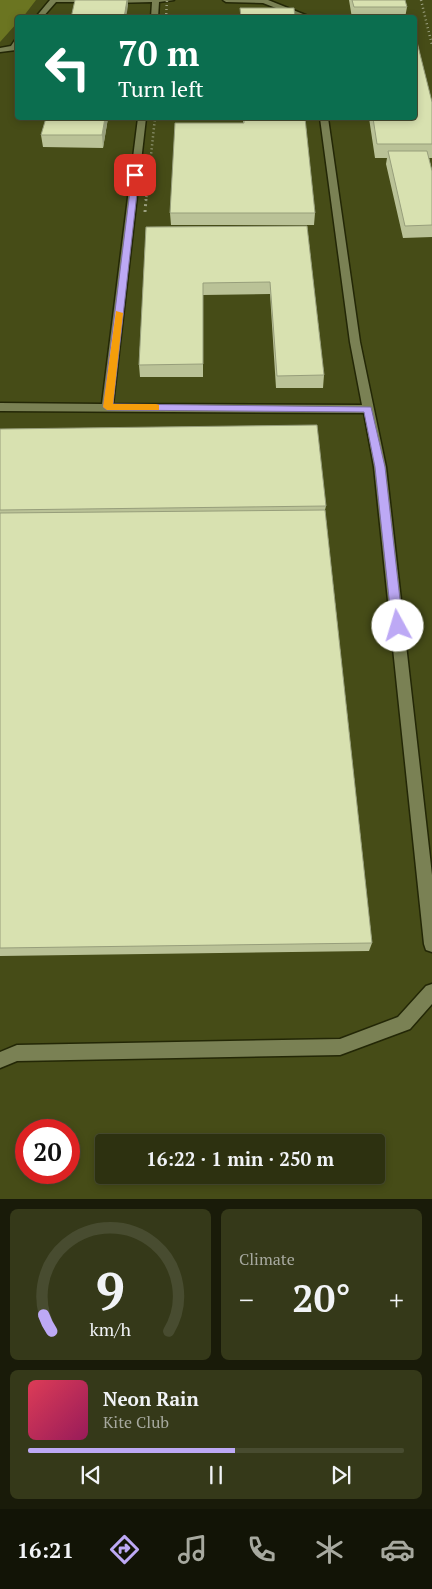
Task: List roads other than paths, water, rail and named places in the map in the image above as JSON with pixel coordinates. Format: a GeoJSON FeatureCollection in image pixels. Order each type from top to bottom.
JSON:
{"type":"FeatureCollection","features":[{"type":"Feature","properties":{"kind":"lane"},"geometry":{"type":"LineString","coordinates":[[41,15],[55,0],[170,0]]}},
{"type":"Feature","properties":{"kind":"lane"},"geometry":{"type":"LineString","coordinates":[[226,0],[264,1],[302,15]]}},
{"type":"Feature","properties":{"kind":"lane"},"geometry":{"type":"LineString","coordinates":[[154,15],[156,1]]}},
{"type":"Feature","properties":{"kind":"lane"},"geometry":{"type":"LineString","coordinates":[[0,50],[13,48],[15,46]]}},
{"type":"Feature","properties":{"kind":"lane"},"geometry":{"type":"LineString","coordinates":[[107,407],[142,120]]}},
{"type":"Feature","properties":{"kind":"lane"},"geometry":{"type":"LineString","coordinates":[[324,120],[355,342],[380,467],[432,944]]}},
{"type":"Feature","properties":{"kind":"lane"},"geometry":{"type":"LineString","coordinates":[[0,407],[368,409]]}},
{"type":"Feature","properties":{"kind":"lane"},"geometry":{"type":"LineString","coordinates":[[0,1060],[17,1053],[340,1047],[404,1023],[432,992]]}},
{"type":"Feature","properties":{"kind":"railway"},"geometry":{"type":"LineString","coordinates":[[166,15],[167,0]]}},
{"type":"Feature","properties":{"kind":"railway"},"geometry":{"type":"LineString","coordinates":[[421,0],[432,45]]}},
{"type":"Feature","properties":{"kind":"railway"},"geometry":{"type":"LineString","coordinates":[[146,201],[155,120]]}},
{"type":"Feature","properties":{"kind":"railway"},"geometry":{"type":"LineString","coordinates":[[145,212],[146,199]]}}]}
